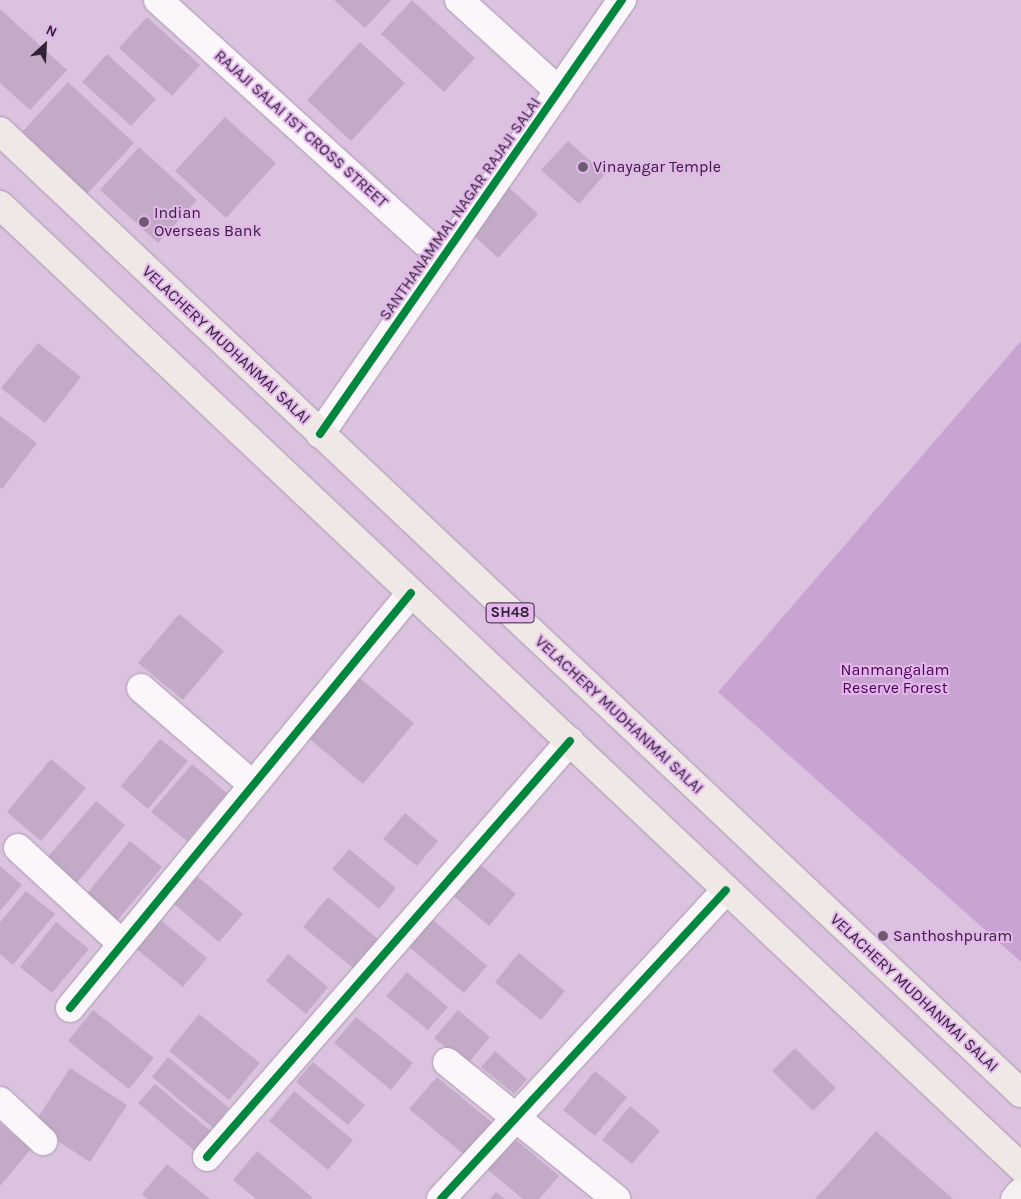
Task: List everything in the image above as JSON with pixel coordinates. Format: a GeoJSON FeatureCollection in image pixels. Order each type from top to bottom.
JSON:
{"type":"FeatureCollection","features":[{"type":"Feature","properties":{"kind":"main road","name":"VELACHERY MUDHANMAI SALAI"},"geometry":{"type":"LineString","coordinates":[[0,131],[1021,1094]]}},
{"type":"Feature","properties":{"kind":"main road"},"geometry":{"type":"LineString","coordinates":[[0,205],[1021,1167]]}},
{"type":"Feature","properties":{"kind":"street","name":"RAJAJI SALAI 1ST CROSS STREET"},"geometry":{"type":"LineString","coordinates":[[158,0],[443,258]]}},
{"type":"Feature","properties":{"kind":"street"},"geometry":{"type":"LineString","coordinates":[[459,0],[559,91]]}},
{"type":"Feature","properties":{"kind":"street","name":"SANTHANAMMAL NAGAR RAJAJI SALAI"},"geometry":{"type":"LineString","coordinates":[[320,434],[622,0]]}},
{"type":"Feature","properties":{"kind":"street"},"geometry":{"type":"LineString","coordinates":[[70,1008],[411,593]]}},
{"type":"Feature","properties":{"kind":"street"},"geometry":{"type":"LineString","coordinates":[[141,688],[253,785]]}},
{"type":"Feature","properties":{"kind":"street"},"geometry":{"type":"LineString","coordinates":[[207,1157],[570,741]]}},
{"type":"Feature","properties":{"kind":"street"},"geometry":{"type":"LineString","coordinates":[[18,848],[122,944]]}},
{"type":"Feature","properties":{"kind":"street"},"geometry":{"type":"LineString","coordinates":[[442,1199],[726,890]]}},
{"type":"Feature","properties":{"kind":"street"},"geometry":{"type":"LineString","coordinates":[[447,1062],[616,1199]]}},
{"type":"Feature","properties":{"kind":"street"},"geometry":{"type":"LineString","coordinates":[[0,1100],[43,1142]]}},
{"type":"Feature","properties":{"kind":"street"},"geometry":{"type":"LineString","coordinates":[[1015,1199],[1021,1192]]}},
{"type":"Feature","properties":{"kind":"green space","name":"Nanmangalam Reserve Forest"},"geometry":{"type":"Polygon","coordinates":[[[1021,341],[1021,962],[718,692],[1021,341]]]}},
{"type":"Feature","properties":{"kind":"building"},"geometry":{"type":"Polygon","coordinates":[[[334,0],[391,0],[365,28],[334,0]]]}},
{"type":"Feature","properties":{"kind":"building"},"geometry":{"type":"Polygon","coordinates":[[[412,0],[475,58],[444,92],[381,34],[412,0]]]}},
{"type":"Feature","properties":{"kind":"building"},"geometry":{"type":"Polygon","coordinates":[[[0,9],[67,70],[30,110],[0,83],[0,9]]]}},
{"type":"Feature","properties":{"kind":"building"},"geometry":{"type":"Polygon","coordinates":[[[147,17],[200,65],[172,96],[119,48],[147,17]]]}},
{"type":"Feature","properties":{"kind":"building"},"geometry":{"type":"Polygon","coordinates":[[[360,42],[405,83],[351,141],[307,100],[360,42]]]}},
{"type":"Feature","properties":{"kind":"building"},"geometry":{"type":"Polygon","coordinates":[[[107,54],[156,99],[131,126],[82,82],[107,54]]]}},
{"type":"Feature","properties":{"kind":"building"},"geometry":{"type":"Polygon","coordinates":[[[68,82],[134,143],[87,194],[21,133],[68,82]]]}},
{"type":"Feature","properties":{"kind":"building"},"geometry":{"type":"Polygon","coordinates":[[[225,117],[276,163],[226,218],[175,171],[225,117]]]}},
{"type":"Feature","properties":{"kind":"building"},"geometry":{"type":"Polygon","coordinates":[[[568,141],[605,174],[579,204],[541,170],[568,141]]]}},
{"type":"Feature","properties":{"kind":"building"},"geometry":{"type":"Polygon","coordinates":[[[139,147],[197,200],[158,243],[100,190],[139,147]]]}},
{"type":"Feature","properties":{"kind":"building"},"geometry":{"type":"Polygon","coordinates":[[[505,184],[538,214],[498,258],[465,227],[505,184]]]}},
{"type":"Feature","properties":{"kind":"building"},"geometry":{"type":"Polygon","coordinates":[[[38,343],[81,377],[45,423],[1,388],[38,343]]]}},
{"type":"Feature","properties":{"kind":"building"},"geometry":{"type":"Polygon","coordinates":[[[0,416],[37,443],[2,489],[0,487],[0,416]]]}},
{"type":"Feature","properties":{"kind":"building"},"geometry":{"type":"Polygon","coordinates":[[[179,614],[224,651],[183,700],[138,663],[179,614]]]}},
{"type":"Feature","properties":{"kind":"building"},"geometry":{"type":"Polygon","coordinates":[[[356,675],[414,723],[363,784],[305,735],[356,675]]]}},
{"type":"Feature","properties":{"kind":"building"},"geometry":{"type":"Polygon","coordinates":[[[160,739],[188,761],[148,809],[121,786],[160,739]]]}},
{"type":"Feature","properties":{"kind":"building"},"geometry":{"type":"Polygon","coordinates":[[[51,759],[86,788],[41,841],[7,812],[51,759]]]}},
{"type":"Feature","properties":{"kind":"building"},"geometry":{"type":"Polygon","coordinates":[[[192,764],[227,793],[187,841],[151,812],[192,764]]]}},
{"type":"Feature","properties":{"kind":"building"},"geometry":{"type":"Polygon","coordinates":[[[96,801],[125,825],[76,884],[46,859],[96,801]]]}},
{"type":"Feature","properties":{"kind":"building"},"geometry":{"type":"Polygon","coordinates":[[[405,813],[438,841],[417,866],[383,839],[405,813]]]}},
{"type":"Feature","properties":{"kind":"building"},"geometry":{"type":"Polygon","coordinates":[[[130,841],[162,867],[116,922],[85,896],[130,841]]]}},
{"type":"Feature","properties":{"kind":"building"},"geometry":{"type":"Polygon","coordinates":[[[349,849],[396,888],[379,909],[332,869],[349,849]]]}},
{"type":"Feature","properties":{"kind":"building"},"geometry":{"type":"Polygon","coordinates":[[[476,861],[516,894],[489,926],[450,893],[476,861]]]}},
{"type":"Feature","properties":{"kind":"building"},"geometry":{"type":"Polygon","coordinates":[[[0,866],[22,885],[0,911],[0,866]]]}},
{"type":"Feature","properties":{"kind":"building"},"geometry":{"type":"Polygon","coordinates":[[[192,872],[243,914],[219,942],[169,900],[192,872]]]}},
{"type":"Feature","properties":{"kind":"building"},"geometry":{"type":"Polygon","coordinates":[[[26,891],[55,914],[13,965],[0,954],[0,922],[26,891]]]}},
{"type":"Feature","properties":{"kind":"building"},"geometry":{"type":"Polygon","coordinates":[[[328,897],[378,939],[353,968],[303,927],[328,897]]]}},
{"type":"Feature","properties":{"kind":"building"},"geometry":{"type":"Polygon","coordinates":[[[158,918],[207,958],[183,987],[134,947],[158,918]]]}},
{"type":"Feature","properties":{"kind":"building"},"geometry":{"type":"Polygon","coordinates":[[[432,919],[487,966],[464,993],[409,947],[432,919]]]}},
{"type":"Feature","properties":{"kind":"building"},"geometry":{"type":"Polygon","coordinates":[[[56,922],[89,949],[52,993],[20,967],[56,922]]]}},
{"type":"Feature","properties":{"kind":"building"},"geometry":{"type":"Polygon","coordinates":[[[519,953],[565,991],[541,1020],[495,982],[519,953]]]}},
{"type":"Feature","properties":{"kind":"building"},"geometry":{"type":"Polygon","coordinates":[[[288,954],[328,987],[306,1014],[266,981],[288,954]]]}},
{"type":"Feature","properties":{"kind":"building"},"geometry":{"type":"Polygon","coordinates":[[[407,972],[448,1007],[428,1030],[386,996],[407,972]]]}},
{"type":"Feature","properties":{"kind":"building"},"geometry":{"type":"Polygon","coordinates":[[[93,1010],[154,1058],[129,1089],[68,1041],[93,1010]]]}},
{"type":"Feature","properties":{"kind":"building"},"geometry":{"type":"Polygon","coordinates":[[[458,1010],[490,1037],[467,1065],[434,1038],[458,1010]]]}},
{"type":"Feature","properties":{"kind":"building"},"geometry":{"type":"Polygon","coordinates":[[[199,1014],[260,1063],[229,1100],[169,1051],[199,1014]]]}},
{"type":"Feature","properties":{"kind":"building"},"geometry":{"type":"Polygon","coordinates":[[[356,1017],[413,1063],[391,1090],[334,1043],[356,1017]]]}},
{"type":"Feature","properties":{"kind":"building"},"geometry":{"type":"Polygon","coordinates":[[[795,1048],[836,1088],[813,1111],[772,1071],[795,1048]]]}},
{"type":"Feature","properties":{"kind":"building"},"geometry":{"type":"Polygon","coordinates":[[[495,1051],[527,1079],[514,1094],[481,1067],[495,1051]]]}},
{"type":"Feature","properties":{"kind":"building"},"geometry":{"type":"Polygon","coordinates":[[[168,1057],[229,1108],[213,1128],[152,1077],[168,1057]]]}},
{"type":"Feature","properties":{"kind":"building"},"geometry":{"type":"Polygon","coordinates":[[[313,1062],[365,1105],[348,1125],[296,1082],[313,1062]]]}},
{"type":"Feature","properties":{"kind":"building"},"geometry":{"type":"Polygon","coordinates":[[[70,1068],[127,1105],[90,1162],[33,1125],[70,1068]]]}},
{"type":"Feature","properties":{"kind":"building"},"geometry":{"type":"Polygon","coordinates":[[[595,1071],[627,1097],[595,1136],[563,1110],[595,1071]]]}},
{"type":"Feature","properties":{"kind":"building"},"geometry":{"type":"Polygon","coordinates":[[[437,1077],[500,1129],[473,1162],[409,1109],[437,1077]]]}},
{"type":"Feature","properties":{"kind":"building"},"geometry":{"type":"Polygon","coordinates":[[[155,1084],[212,1132],[196,1152],[138,1103],[155,1084]]]}},
{"type":"Feature","properties":{"kind":"building"},"geometry":{"type":"Polygon","coordinates":[[[294,1091],[353,1140],[328,1170],[269,1121],[294,1091]]]}},
{"type":"Feature","properties":{"kind":"building"},"geometry":{"type":"Polygon","coordinates":[[[630,1106],[660,1131],[632,1164],[602,1140],[630,1106]]]}},
{"type":"Feature","properties":{"kind":"building"},"geometry":{"type":"Polygon","coordinates":[[[0,1123],[31,1149],[0,1186],[0,1123]]]}},
{"type":"Feature","properties":{"kind":"building"},"geometry":{"type":"Polygon","coordinates":[[[876,1131],[953,1199],[815,1199],[876,1131]]]}},
{"type":"Feature","properties":{"kind":"building"},"geometry":{"type":"Polygon","coordinates":[[[509,1134],[559,1176],[539,1199],[523,1199],[483,1166],[509,1134]]]}},
{"type":"Feature","properties":{"kind":"building"},"geometry":{"type":"Polygon","coordinates":[[[257,1151],[312,1197],[310,1199],[256,1199],[233,1180],[257,1151]]]}},
{"type":"Feature","properties":{"kind":"building"},"geometry":{"type":"Polygon","coordinates":[[[167,1164],[210,1199],[148,1199],[142,1194],[167,1164]]]}},
{"type":"Feature","properties":{"kind":"building"},"geometry":{"type":"Polygon","coordinates":[[[496,1192],[505,1199],[490,1199],[496,1192]]]}},
{"type":"Feature","properties":{"kind":"cycle path"},"geometry":{"type":"LineString","coordinates":[[320,434],[622,0]]}},
{"type":"Feature","properties":{"kind":"cycle path"},"geometry":{"type":"LineString","coordinates":[[70,1008],[411,593]]}},
{"type":"Feature","properties":{"kind":"cycle path"},"geometry":{"type":"LineString","coordinates":[[207,1157],[570,741]]}},
{"type":"Feature","properties":{"kind":"cycle path"},"geometry":{"type":"LineString","coordinates":[[441,1199],[726,890]]}},
{"type":"Feature","properties":{"kind":"place","name":"Vinayagar Temple"},"geometry":{"type":"Point","coordinates":[583,167]}},
{"type":"Feature","properties":{"kind":"place","name":"Indian Overseas Bank"},"geometry":{"type":"Point","coordinates":[144,222]}},
{"type":"Feature","properties":{"kind":"place","name":"Santhoshpuram"},"geometry":{"type":"Point","coordinates":[883,936]}}]}
